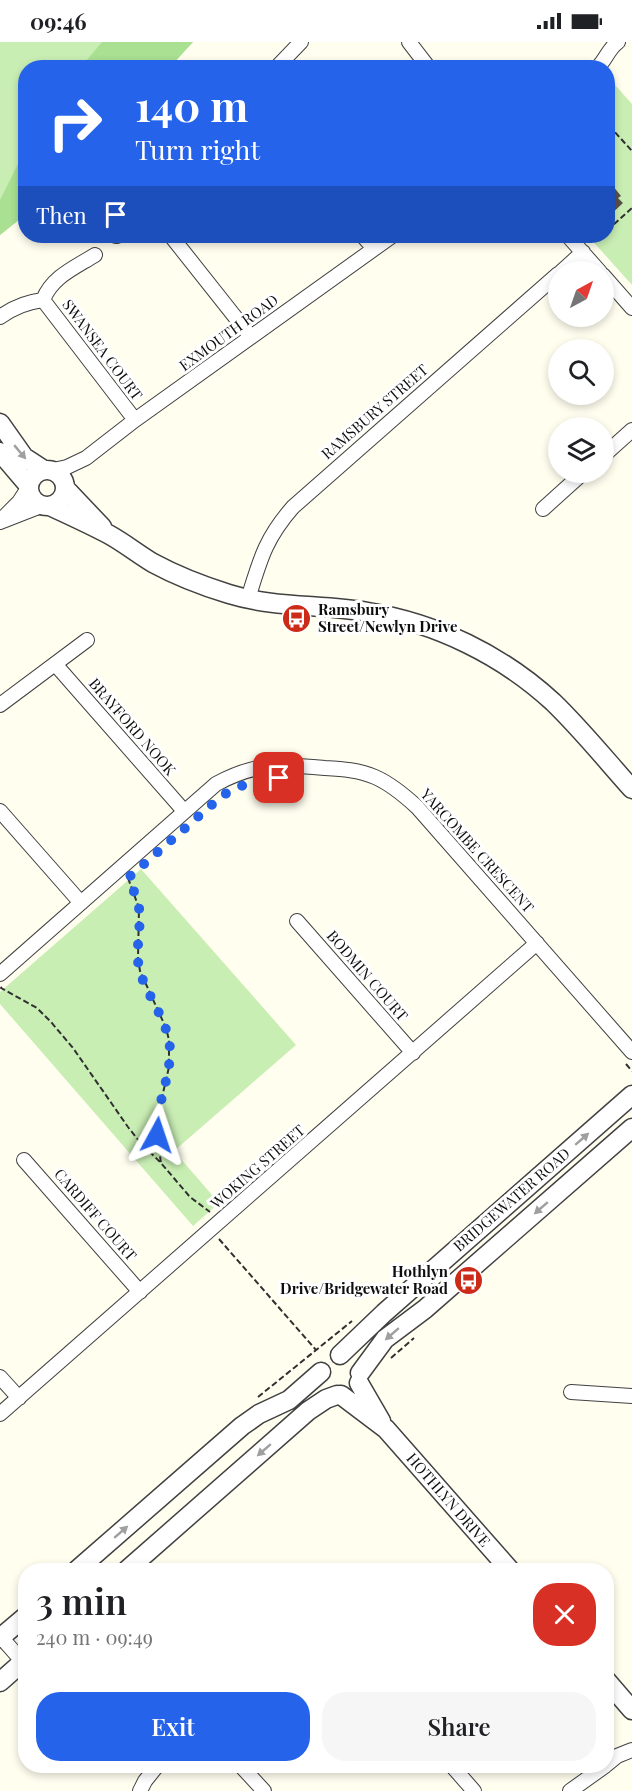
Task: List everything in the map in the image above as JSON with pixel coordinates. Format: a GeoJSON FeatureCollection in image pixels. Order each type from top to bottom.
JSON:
{"type":"FeatureCollection","features":[{"type":"Feature","properties":{"kind":"street"},"geometry":{"type":"LineString","coordinates":[[284,60],[301,42]]}},
{"type":"Feature","properties":{"kind":"street"},"geometry":{"type":"LineString","coordinates":[[409,42],[423,60]]}},
{"type":"Feature","properties":{"kind":"street"},"geometry":{"type":"LineString","coordinates":[[605,60],[614,43]]}},
{"type":"Feature","properties":{"kind":"street"},"geometry":{"type":"LineString","coordinates":[[177,243],[251,337]]}},
{"type":"Feature","properties":{"kind":"street"},"geometry":{"type":"LineString","coordinates":[[369,243],[374,249]]}},
{"type":"Feature","properties":{"kind":"street","name":"EXMOUTH ROAD"},"geometry":{"type":"LineString","coordinates":[[57,478],[67,467],[86,458],[135,420],[382,243]]}},
{"type":"Feature","properties":{"kind":"street"},"geometry":{"type":"LineString","coordinates":[[575,243],[591,261]]}},
{"type":"Feature","properties":{"kind":"street","name":"RAMSBURY STREET"},"geometry":{"type":"LineString","coordinates":[[573,261],[583,252]]}},
{"type":"Feature","properties":{"kind":"street","name":"SWANSEA COURT"},"geometry":{"type":"LineString","coordinates":[[43,300],[49,287],[57,279],[94,255]]}},
{"type":"Feature","properties":{"kind":"street","name":"RAMSBURY STREET"},"geometry":{"type":"LineString","coordinates":[[248,599],[269,539],[293,507],[548,284]]}},
{"type":"Feature","properties":{"kind":"street"},"geometry":{"type":"LineString","coordinates":[[614,288],[632,308]]}},
{"type":"Feature","properties":{"kind":"street","name":"SWANSEA COURT"},"geometry":{"type":"LineString","coordinates":[[0,317],[28,302],[43,300]]}},
{"type":"Feature","properties":{"kind":"street","name":"SWANSEA COURT"},"geometry":{"type":"LineString","coordinates":[[43,300],[135,420]]}},
{"type":"Feature","properties":{"kind":"street"},"geometry":{"type":"LineString","coordinates":[[0,423],[24,457],[57,478],[109,535]]}},
{"type":"Feature","properties":{"kind":"street"},"geometry":{"type":"LineString","coordinates":[[614,446],[632,430]]}},
{"type":"Feature","properties":{"kind":"street"},"geometry":{"type":"LineString","coordinates":[[0,453],[28,486],[32,499],[109,535],[168,570],[206,587],[248,599],[386,615],[429,628],[468,644],[512,670],[551,701],[574,723],[632,789]]}},
{"type":"Feature","properties":{"kind":"street"},"geometry":{"type":"LineString","coordinates":[[0,522],[19,502],[34,475],[57,478]]}},
{"type":"Feature","properties":{"kind":"street"},"geometry":{"type":"LineString","coordinates":[[0,522],[61,500],[57,478]]}},
{"type":"Feature","properties":{"kind":"street"},"geometry":{"type":"LineString","coordinates":[[543,509],[572,483]]}},
{"type":"Feature","properties":{"kind":"street"},"geometry":{"type":"LineString","coordinates":[[4,702],[87,640]]}},
{"type":"Feature","properties":{"kind":"street","name":"BRAYFORD NOOK"},"geometry":{"type":"LineString","coordinates":[[55,664],[184,811]]}},
{"type":"Feature","properties":{"kind":"street","name":"YARCOMBE CRESCENT"},"geometry":{"type":"LineString","coordinates":[[4,977],[81,903],[216,784],[244,771],[277,765],[347,770],[376,777],[396,789],[417,807],[537,943],[630,1054]]}},
{"type":"Feature","properties":{"kind":"street"},"geometry":{"type":"LineString","coordinates":[[0,811],[81,903]]}},
{"type":"Feature","properties":{"kind":"street","name":"BODMIN COURT"},"geometry":{"type":"LineString","coordinates":[[297,921],[413,1053]]}},
{"type":"Feature","properties":{"kind":"street","name":"WOKING STREET"},"geometry":{"type":"LineString","coordinates":[[0,1414],[537,943]]}},
{"type":"Feature","properties":{"kind":"street","name":"BRIDGEWATER ROAD"},"geometry":{"type":"LineString","coordinates":[[340,1355],[384,1313],[632,1095]]}},
{"type":"Feature","properties":{"kind":"street","name":"BRIDGEWATER ROAD"},"geometry":{"type":"LineString","coordinates":[[360,1378],[377,1350],[394,1331],[425,1309],[632,1128]]}},
{"type":"Feature","properties":{"kind":"street","name":"CARDIFF COURT"},"geometry":{"type":"LineString","coordinates":[[24,1160],[140,1292]]}},
{"type":"Feature","properties":{"kind":"street"},"geometry":{"type":"LineString","coordinates":[[85,1563],[242,1426],[259,1414],[289,1400],[321,1372],[327,1360],[340,1355],[351,1358],[359,1367],[360,1378],[352,1392],[326,1399],[308,1411],[135,1563]]}},
{"type":"Feature","properties":{"kind":"street"},"geometry":{"type":"LineString","coordinates":[[321,1372],[326,1389],[339,1395]]}},
{"type":"Feature","properties":{"kind":"street"},"geometry":{"type":"LineString","coordinates":[[0,1377],[19,1398]]}},
{"type":"Feature","properties":{"kind":"street","name":"HOTHLYN DRIVE"},"geometry":{"type":"LineString","coordinates":[[360,1378],[386,1429]]}},
{"type":"Feature","properties":{"kind":"street"},"geometry":{"type":"LineString","coordinates":[[571,1392],[632,1396]]}},
{"type":"Feature","properties":{"kind":"street","name":"HOTHLYN DRIVE"},"geometry":{"type":"LineString","coordinates":[[339,1395],[386,1429],[504,1563]]}},
{"type":"Feature","properties":{"kind":"street"},"geometry":{"type":"LineString","coordinates":[[18,1622],[0,1637],[18,1654]]}},
{"type":"Feature","properties":{"kind":"street"},"geometry":{"type":"LineString","coordinates":[[0,1682],[18,1666]]}},
{"type":"Feature","properties":{"kind":"street"},"geometry":{"type":"LineString","coordinates":[[614,1689],[632,1710]]}},
{"type":"Feature","properties":{"kind":"street"},"geometry":{"type":"LineString","coordinates":[[614,1757],[632,1738]]}},
{"type":"Feature","properties":{"kind":"street"},"geometry":{"type":"LineString","coordinates":[[614,1759],[632,1750]]}},
{"type":"Feature","properties":{"kind":"street"},"geometry":{"type":"LineString","coordinates":[[140,1791],[152,1773]]}},
{"type":"Feature","properties":{"kind":"street"},"geometry":{"type":"LineString","coordinates":[[247,1773],[264,1791]]}},
{"type":"Feature","properties":{"kind":"street"},"geometry":{"type":"LineString","coordinates":[[458,1773],[474,1791]]}},
{"type":"Feature","properties":{"kind":"street"},"geometry":{"type":"LineString","coordinates":[[570,1791],[594,1773]]}},
{"type":"Feature","properties":{"kind":"path"},"geometry":{"type":"LineString","coordinates":[[615,132],[632,151]]}},
{"type":"Feature","properties":{"kind":"path"},"geometry":{"type":"LineString","coordinates":[[615,223],[632,208]]}},
{"type":"Feature","properties":{"kind":"path"},"geometry":{"type":"LineString","coordinates":[[128,878],[139,908],[140,971],[166,1028],[169,1040],[169,1067],[157,1119],[161,1162]]}},
{"type":"Feature","properties":{"kind":"path"},"geometry":{"type":"LineString","coordinates":[[4,977],[1,988],[37,1008],[51,1022],[89,1070],[128,1127],[190,1197],[210,1213]]}},
{"type":"Feature","properties":{"kind":"path"},"geometry":{"type":"LineString","coordinates":[[630,1054],[632,1071]]}},
{"type":"Feature","properties":{"kind":"path"},"geometry":{"type":"LineString","coordinates":[[216,1235],[315,1350]]}},
{"type":"Feature","properties":{"kind":"path"},"geometry":{"type":"LineString","coordinates":[[258,1395],[354,1319]]}},
{"type":"Feature","properties":{"kind":"path"},"geometry":{"type":"LineString","coordinates":[[391,1358],[414,1338]]}},
{"type":"Feature","properties":{"kind":"green space"},"geometry":{"type":"Polygon","coordinates":[[[0,42],[193,42],[176,60],[18,60],[18,221],[0,235],[0,42]]]}},
{"type":"Feature","properties":{"kind":"green space"},"geometry":{"type":"Polygon","coordinates":[[[102,42],[193,42],[176,60],[87,60],[102,42]]]}},
{"type":"Feature","properties":{"kind":"green space"},"geometry":{"type":"Polygon","coordinates":[[[615,85],[632,104],[632,285],[614,265],[614,261],[610,261],[594,243],[615,243],[615,85]]]}},
{"type":"Feature","properties":{"kind":"green space"},"geometry":{"type":"Polygon","coordinates":[[[18,164],[18,221],[0,235],[0,200],[18,164]]]}},
{"type":"Feature","properties":{"kind":"green space"},"geometry":{"type":"Polygon","coordinates":[[[141,869],[296,1045],[174,1151],[219,1203],[193,1226],[0,1004],[0,992],[141,869]]]}},
{"type":"Feature","properties":{"kind":"building"},"geometry":{"type":"Polygon","coordinates":[[[615,189],[621,196],[618,198],[623,203],[615,210],[615,189]]]}},
{"type":"Feature","properties":{"kind":"place","name":"Ramsbury Street/Newlyn Drive"},"geometry":{"type":"Point","coordinates":[297,619]}},
{"type":"Feature","properties":{"kind":"place","name":"Hothlyn Drive/Bridgewater Road"},"geometry":{"type":"Point","coordinates":[469,1281]}},
{"type":"Feature","properties":{"kind":"route"},"geometry":{"type":"LineString","coordinates":[[157,1135],[160,1098],[169,1067],[169,1040],[166,1028],[140,971],[139,908],[128,878],[223,795],[248,783],[279,778]]}}]}
